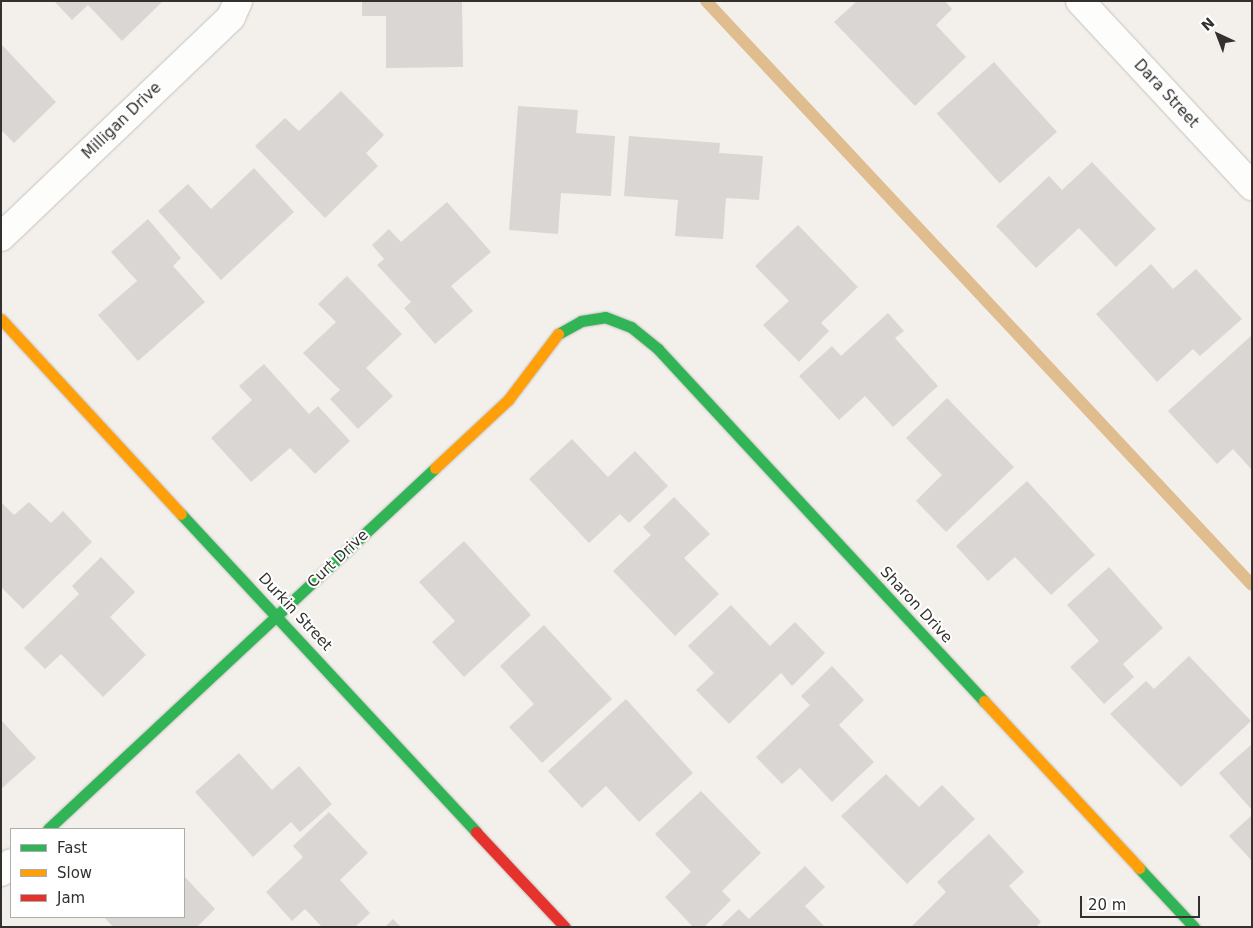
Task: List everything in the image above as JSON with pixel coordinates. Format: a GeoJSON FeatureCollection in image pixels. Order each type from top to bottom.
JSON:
{"type":"FeatureCollection","features":[{"type":"Feature","properties":{"kind":"street","name":"Milligan Drive"},"geometry":{"type":"LineString","coordinates":[[1,237],[230,17],[238,1]]}},
{"type":"Feature","properties":{"kind":"street","name":"Dara Street"},"geometry":{"type":"LineString","coordinates":[[1080,1],[1252,186]]}},
{"type":"Feature","properties":{"kind":"street","name":"Curt Drive"},"geometry":{"type":"LineString","coordinates":[[49,828],[508,400],[559,332],[581,321],[605,317]]}},
{"type":"Feature","properties":{"kind":"street","name":"Sharon Drive"},"geometry":{"type":"LineString","coordinates":[[605,317],[630,327],[658,349],[1194,927]]}},
{"type":"Feature","properties":{"kind":"street","name":"Durkin Street"},"geometry":{"type":"LineString","coordinates":[[1,320],[565,927]]}},
{"type":"Feature","properties":{"kind":"building"},"geometry":{"type":"Polygon","coordinates":[[[54,1],[163,1],[122,41],[88,5],[72,20],[54,1]]]}},
{"type":"Feature","properties":{"kind":"building"},"geometry":{"type":"Polygon","coordinates":[[[362,1],[462,1],[463,67],[386,68],[386,16],[362,16],[362,1]]]}},
{"type":"Feature","properties":{"kind":"building"},"geometry":{"type":"Polygon","coordinates":[[[857,1],[945,1],[952,9],[936,25],[966,57],[915,106],[834,22],[857,1]]]}},
{"type":"Feature","properties":{"kind":"building"},"geometry":{"type":"Polygon","coordinates":[[[1,44],[56,102],[14,143],[1,130],[1,44]]]}},
{"type":"Feature","properties":{"kind":"building"},"geometry":{"type":"Polygon","coordinates":[[[994,62],[1057,132],[1000,183],[937,114],[994,62]]]}},
{"type":"Feature","properties":{"kind":"building"},"geometry":{"type":"Polygon","coordinates":[[[341,91],[384,135],[366,153],[378,166],[325,218],[255,146],[285,118],[299,131],[341,91]]]}},
{"type":"Feature","properties":{"kind":"building"},"geometry":{"type":"Polygon","coordinates":[[[518,106],[578,110],[576,133],[615,136],[611,196],[561,193],[558,234],[509,230],[518,106]]]}},
{"type":"Feature","properties":{"kind":"building"},"geometry":{"type":"Polygon","coordinates":[[[629,136],[720,143],[719,153],[763,156],[759,200],[726,198],[723,239],[675,236],[678,200],[624,196],[629,136]]]}},
{"type":"Feature","properties":{"kind":"building"},"geometry":{"type":"Polygon","coordinates":[[[1092,162],[1156,229],[1116,267],[1079,228],[1036,268],[996,226],[1049,176],[1062,190],[1092,162]]]}},
{"type":"Feature","properties":{"kind":"building"},"geometry":{"type":"Polygon","coordinates":[[[254,168],[294,212],[221,280],[158,211],[188,184],[211,209],[254,168]]]}},
{"type":"Feature","properties":{"kind":"building"},"geometry":{"type":"Polygon","coordinates":[[[447,202],[491,252],[451,286],[473,311],[435,344],[404,308],[411,302],[377,265],[384,259],[372,245],[389,229],[401,242],[447,202]]]}},
{"type":"Feature","properties":{"kind":"building"},"geometry":{"type":"Polygon","coordinates":[[[148,219],[181,258],[173,266],[205,302],[138,361],[98,315],[137,281],[111,252],[148,219]]]}},
{"type":"Feature","properties":{"kind":"building"},"geometry":{"type":"Polygon","coordinates":[[[798,225],[858,287],[821,323],[829,331],[799,362],[763,325],[789,301],[755,266],[798,225]]]}},
{"type":"Feature","properties":{"kind":"building"},"geometry":{"type":"Polygon","coordinates":[[[1151,264],[1173,289],[1196,269],[1242,319],[1200,356],[1193,349],[1157,382],[1096,314],[1151,264]]]}},
{"type":"Feature","properties":{"kind":"building"},"geometry":{"type":"Polygon","coordinates":[[[347,276],[402,334],[366,368],[393,396],[358,429],[330,399],[340,390],[303,353],[336,322],[318,304],[347,276]]]}},
{"type":"Feature","properties":{"kind":"building"},"geometry":{"type":"Polygon","coordinates":[[[888,313],[904,331],[895,338],[938,386],[893,427],[865,396],[839,420],[799,376],[832,346],[841,356],[888,313]]]}},
{"type":"Feature","properties":{"kind":"building"},"geometry":{"type":"Polygon","coordinates":[[[1252,335],[1252,470],[1233,449],[1217,464],[1168,411],[1252,335]]]}},
{"type":"Feature","properties":{"kind":"building"},"geometry":{"type":"Polygon","coordinates":[[[264,364],[309,414],[318,406],[350,441],[315,474],[290,448],[251,482],[211,438],[252,400],[239,386],[264,364]]]}},
{"type":"Feature","properties":{"kind":"building"},"geometry":{"type":"Polygon","coordinates":[[[947,398],[1014,467],[946,532],[916,501],[942,475],[906,438],[947,398]]]}},
{"type":"Feature","properties":{"kind":"building"},"geometry":{"type":"Polygon","coordinates":[[[572,439],[608,477],[635,451],[668,486],[629,523],[620,514],[589,543],[529,479],[572,439]]]}},
{"type":"Feature","properties":{"kind":"building"},"geometry":{"type":"Polygon","coordinates":[[[1027,481],[1095,555],[1051,595],[1015,557],[988,581],[956,546],[1027,481]]]}},
{"type":"Feature","properties":{"kind":"building"},"geometry":{"type":"Polygon","coordinates":[[[674,497],[710,534],[684,558],[719,594],[675,636],[613,571],[651,535],[643,527],[674,497]]]}},
{"type":"Feature","properties":{"kind":"building"},"geometry":{"type":"Polygon","coordinates":[[[1,502],[14,515],[29,502],[51,523],[63,511],[92,542],[23,609],[1,587],[1,502]]]}},
{"type":"Feature","properties":{"kind":"building"},"geometry":{"type":"Polygon","coordinates":[[[464,541],[531,615],[464,677],[432,642],[455,621],[419,582],[464,541]]]}},
{"type":"Feature","properties":{"kind":"building"},"geometry":{"type":"Polygon","coordinates":[[[101,557],[135,592],[110,617],[146,655],[103,697],[61,654],[45,669],[24,648],[79,594],[72,586],[101,557]]]}},
{"type":"Feature","properties":{"kind":"building"},"geometry":{"type":"Polygon","coordinates":[[[1109,567],[1163,628],[1123,664],[1134,677],[1104,704],[1070,667],[1099,641],[1067,605],[1109,567]]]}},
{"type":"Feature","properties":{"kind":"building"},"geometry":{"type":"Polygon","coordinates":[[[731,605],[770,646],[795,622],[825,653],[792,686],[781,673],[729,724],[696,690],[714,673],[688,646],[731,605]]]}},
{"type":"Feature","properties":{"kind":"building"},"geometry":{"type":"Polygon","coordinates":[[[544,625],[612,699],[542,763],[509,727],[534,704],[500,666],[544,625]]]}},
{"type":"Feature","properties":{"kind":"building"},"geometry":{"type":"Polygon","coordinates":[[[1189,656],[1251,721],[1181,787],[1110,714],[1146,681],[1154,689],[1189,656]]]}},
{"type":"Feature","properties":{"kind":"building"},"geometry":{"type":"Polygon","coordinates":[[[832,666],[864,700],[839,725],[874,762],[832,802],[800,768],[782,784],[756,757],[810,705],[801,696],[832,666]]]}},
{"type":"Feature","properties":{"kind":"building"},"geometry":{"type":"Polygon","coordinates":[[[626,699],[693,773],[639,822],[606,786],[582,808],[548,771],[626,699]]]}},
{"type":"Feature","properties":{"kind":"building"},"geometry":{"type":"Polygon","coordinates":[[[1,720],[36,758],[1,789],[1,720]]]}},
{"type":"Feature","properties":{"kind":"building"},"geometry":{"type":"Polygon","coordinates":[[[1252,744],[1252,810],[1219,773],[1252,744]]]}},
{"type":"Feature","properties":{"kind":"building"},"geometry":{"type":"Polygon","coordinates":[[[239,753],[272,790],[299,766],[332,804],[300,832],[291,822],[253,857],[195,792],[239,753]]]}},
{"type":"Feature","properties":{"kind":"building"},"geometry":{"type":"Polygon","coordinates":[[[886,774],[919,807],[942,785],[975,819],[907,884],[841,816],[886,774]]]}},
{"type":"Feature","properties":{"kind":"building"},"geometry":{"type":"Polygon","coordinates":[[[701,791],[761,853],[722,891],[731,900],[704,927],[693,927],[665,897],[691,872],[655,834],[701,791]]]}},
{"type":"Feature","properties":{"kind":"building"},"geometry":{"type":"Polygon","coordinates":[[[329,812],[368,853],[340,880],[370,913],[355,927],[322,927],[305,909],[292,921],[266,892],[303,857],[293,846],[329,812]]]}},
{"type":"Feature","properties":{"kind":"building"},"geometry":{"type":"Polygon","coordinates":[[[1252,815],[1252,861],[1229,836],[1252,815]]]}},
{"type":"Feature","properties":{"kind":"building"},"geometry":{"type":"Polygon","coordinates":[[[989,834],[1024,872],[1009,886],[1041,922],[1036,927],[911,927],[946,892],[937,882],[989,834]]]}},
{"type":"Feature","properties":{"kind":"building"},"geometry":{"type":"Polygon","coordinates":[[[805,866],[825,887],[805,906],[825,927],[720,927],[739,909],[749,919],[805,866]]]}},
{"type":"Feature","properties":{"kind":"building"},"geometry":{"type":"Polygon","coordinates":[[[185,877],[215,909],[197,927],[113,927],[105,918],[185,918],[185,877]]]}},
{"type":"Feature","properties":{"kind":"building"},"geometry":{"type":"Polygon","coordinates":[[[393,919],[401,927],[385,927],[393,919]]]}},
{"type":"Feature","properties":{"kind":"waterway"},"geometry":{"type":"LineString","coordinates":[[706,1],[1252,585]]}},
{"type":"Feature","properties":{"kind":"traffic: fast"},"geometry":{"type":"LineString","coordinates":[[558,334],[581,321],[605,317],[631,327],[658,349],[984,701]]}},
{"type":"Feature","properties":{"kind":"traffic: fast"},"geometry":{"type":"LineString","coordinates":[[49,828],[435,468]]}},
{"type":"Feature","properties":{"kind":"traffic: fast"},"geometry":{"type":"LineString","coordinates":[[181,514],[476,832]]}},
{"type":"Feature","properties":{"kind":"traffic: fast"},"geometry":{"type":"LineString","coordinates":[[1139,868],[1194,927]]}},
{"type":"Feature","properties":{"kind":"traffic: slow"},"geometry":{"type":"LineString","coordinates":[[1,319],[181,514]]}},
{"type":"Feature","properties":{"kind":"traffic: slow"},"geometry":{"type":"LineString","coordinates":[[435,468],[508,400],[558,334]]}},
{"type":"Feature","properties":{"kind":"traffic: slow"},"geometry":{"type":"LineString","coordinates":[[984,701],[1139,868]]}},
{"type":"Feature","properties":{"kind":"traffic: jam"},"geometry":{"type":"LineString","coordinates":[[476,832],[565,927]]}}]}
